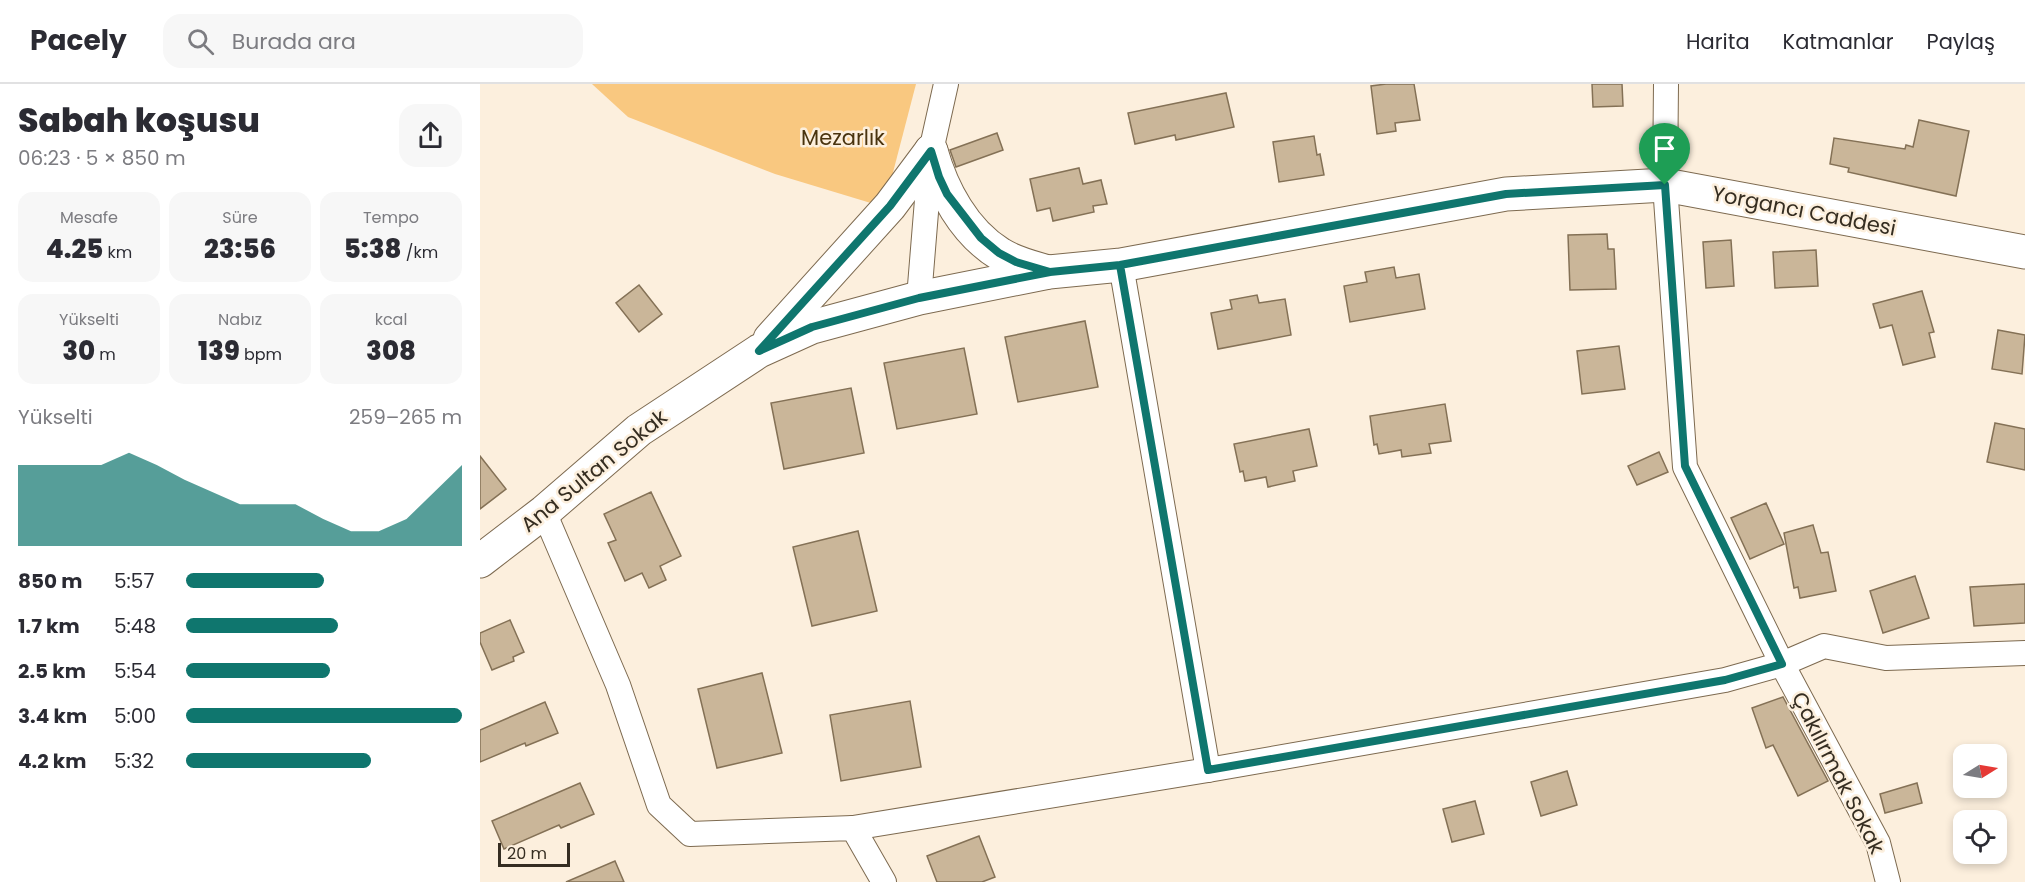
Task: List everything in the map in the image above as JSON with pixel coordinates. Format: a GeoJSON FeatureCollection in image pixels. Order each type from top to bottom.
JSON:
{"type":"FeatureCollection","features":[{"type":"Feature","properties":{"kind":"street"},"geometry":{"type":"LineString","coordinates":[[919,298],[931,151],[946,84]]}},
{"type":"Feature","properties":{"kind":"street","name":"Çakılırmak Sokak"},"geometry":{"type":"LineString","coordinates":[[1666,84],[1665,185],[1685,466],[1782,664],[1878,843],[1888,882]]}},
{"type":"Feature","properties":{"kind":"street"},"geometry":{"type":"LineString","coordinates":[[931,151],[947,194],[981,238],[999,253],[1016,262],[1050,272]]}},
{"type":"Feature","properties":{"kind":"street"},"geometry":{"type":"LineString","coordinates":[[759,351],[890,206],[931,151]]}},
{"type":"Feature","properties":{"kind":"street","name":"Yorgancı Caddesi"},"geometry":{"type":"LineString","coordinates":[[1050,272],[1120,265],[1506,194],[1665,185],[2025,252]]}},
{"type":"Feature","properties":{"kind":"street"},"geometry":{"type":"LineString","coordinates":[[1120,265],[1208,770]]}},
{"type":"Feature","properties":{"kind":"street","name":"Ana Sultan Sokak"},"geometry":{"type":"LineString","coordinates":[[480,561],[544,512],[639,430],[759,351],[812,327],[919,298],[1050,272]]}},
{"type":"Feature","properties":{"kind":"street"},"geometry":{"type":"LineString","coordinates":[[544,512],[618,685],[659,805],[690,834],[853,828],[1208,770],[1725,680],[1782,664],[1824,646],[1886,658],[2025,653]]}},
{"type":"Feature","properties":{"kind":"street"},"geometry":{"type":"LineString","coordinates":[[853,828],[884,882]]}},
{"type":"Feature","properties":{"kind":"green space","name":"Mezarlık"},"geometry":{"type":"Polygon","coordinates":[[[592,84],[916,84],[884,207],[775,174],[628,117],[592,84]]]}},
{"type":"Feature","properties":{"kind":"building"},"geometry":{"type":"Polygon","coordinates":[[[1414,84],[1420,120],[1395,123],[1396,131],[1377,134],[1371,86],[1414,84]]]}},
{"type":"Feature","properties":{"kind":"building"},"geometry":{"type":"Polygon","coordinates":[[[1592,84],[1622,84],[1623,106],[1593,107],[1592,84]]]}},
{"type":"Feature","properties":{"kind":"building"},"geometry":{"type":"Polygon","coordinates":[[[1226,93],[1234,127],[1176,140],[1175,135],[1135,144],[1128,113],[1226,93]]]}},
{"type":"Feature","properties":{"kind":"building"},"geometry":{"type":"Polygon","coordinates":[[[1919,120],[1969,131],[1956,196],[1848,172],[1849,168],[1830,164],[1834,138],[1905,149],[1906,145],[1913,147],[1919,120]]]}},
{"type":"Feature","properties":{"kind":"building"},"geometry":{"type":"Polygon","coordinates":[[[997,133],[1003,150],[956,167],[950,150],[997,133]]]}},
{"type":"Feature","properties":{"kind":"building"},"geometry":{"type":"Polygon","coordinates":[[[1314,136],[1317,155],[1320,154],[1324,175],[1279,182],[1273,142],[1314,136]]]}},
{"type":"Feature","properties":{"kind":"building"},"geometry":{"type":"Polygon","coordinates":[[[1079,168],[1083,184],[1101,180],[1107,204],[1093,206],[1094,212],[1053,221],[1050,208],[1037,211],[1030,179],[1079,168]]]}},
{"type":"Feature","properties":{"kind":"building"},"geometry":{"type":"Polygon","coordinates":[[[1607,234],[1608,249],[1614,249],[1616,289],[1570,290],[1568,235],[1607,234]]]}},
{"type":"Feature","properties":{"kind":"building"},"geometry":{"type":"Polygon","coordinates":[[[1731,240],[1734,286],[1706,288],[1703,242],[1731,240]]]}},
{"type":"Feature","properties":{"kind":"building"},"geometry":{"type":"Polygon","coordinates":[[[1816,250],[1818,286],[1775,288],[1773,252],[1816,250]]]}},
{"type":"Feature","properties":{"kind":"building"},"geometry":{"type":"Polygon","coordinates":[[[1394,267],[1396,278],[1419,274],[1425,309],[1350,322],[1344,286],[1367,282],[1365,272],[1394,267]]]}},
{"type":"Feature","properties":{"kind":"building"},"geometry":{"type":"Polygon","coordinates":[[[639,285],[662,314],[639,332],[616,303],[639,285]]]}},
{"type":"Feature","properties":{"kind":"building"},"geometry":{"type":"Polygon","coordinates":[[[1922,291],[1934,332],[1929,333],[1935,357],[1903,365],[1892,325],[1880,328],[1873,304],[1922,291]]]}},
{"type":"Feature","properties":{"kind":"building"},"geometry":{"type":"Polygon","coordinates":[[[1257,295],[1259,303],[1285,299],[1291,335],[1218,349],[1211,313],[1232,309],[1230,300],[1257,295]]]}},
{"type":"Feature","properties":{"kind":"building"},"geometry":{"type":"Polygon","coordinates":[[[1085,321],[1098,387],[1018,402],[1005,337],[1085,321]]]}},
{"type":"Feature","properties":{"kind":"building"},"geometry":{"type":"Polygon","coordinates":[[[1998,330],[2025,335],[2022,374],[1992,369],[1998,330]]]}},
{"type":"Feature","properties":{"kind":"building"},"geometry":{"type":"Polygon","coordinates":[[[1619,346],[1625,389],[1582,394],[1577,351],[1619,346]]]}},
{"type":"Feature","properties":{"kind":"building"},"geometry":{"type":"Polygon","coordinates":[[[964,348],[977,414],[897,429],[884,363],[964,348]]]}},
{"type":"Feature","properties":{"kind":"building"},"geometry":{"type":"Polygon","coordinates":[[[851,388],[864,453],[784,469],[771,403],[851,388]]]}},
{"type":"Feature","properties":{"kind":"building"},"geometry":{"type":"Polygon","coordinates":[[[1445,404],[1451,441],[1429,444],[1431,453],[1402,457],[1401,450],[1379,454],[1377,444],[1374,445],[1370,416],[1445,404]]]}},
{"type":"Feature","properties":{"kind":"building"},"geometry":{"type":"Polygon","coordinates":[[[1995,423],[2025,429],[2025,470],[1987,462],[1995,423]]]}},
{"type":"Feature","properties":{"kind":"building"},"geometry":{"type":"Polygon","coordinates":[[[1309,429],[1317,466],[1293,471],[1295,481],[1268,487],[1266,477],[1245,481],[1243,471],[1240,472],[1234,444],[1309,429]]]}},
{"type":"Feature","properties":{"kind":"building"},"geometry":{"type":"Polygon","coordinates":[[[1659,452],[1668,472],[1637,485],[1628,466],[1659,452]]]}},
{"type":"Feature","properties":{"kind":"building"},"geometry":{"type":"Polygon","coordinates":[[[480,456],[506,489],[480,509],[480,456]]]}},
{"type":"Feature","properties":{"kind":"building"},"geometry":{"type":"Polygon","coordinates":[[[651,492],[681,556],[660,566],[666,580],[649,588],[642,573],[625,581],[608,543],[616,540],[604,514],[651,492]]]}},
{"type":"Feature","properties":{"kind":"building"},"geometry":{"type":"Polygon","coordinates":[[[1766,503],[1784,544],[1750,559],[1731,518],[1766,503]]]}},
{"type":"Feature","properties":{"kind":"building"},"geometry":{"type":"Polygon","coordinates":[[[1813,525],[1821,553],[1828,552],[1836,591],[1800,598],[1798,587],[1794,588],[1784,533],[1813,525]]]}},
{"type":"Feature","properties":{"kind":"building"},"geometry":{"type":"Polygon","coordinates":[[[858,531],[877,611],[812,626],[793,547],[858,531]]]}},
{"type":"Feature","properties":{"kind":"building"},"geometry":{"type":"Polygon","coordinates":[[[1915,576],[1929,618],[1883,633],[1870,591],[1915,576]]]}},
{"type":"Feature","properties":{"kind":"building"},"geometry":{"type":"Polygon","coordinates":[[[2025,584],[2025,623],[1974,626],[1970,587],[2025,584]]]}},
{"type":"Feature","properties":{"kind":"building"},"geometry":{"type":"Polygon","coordinates":[[[510,620],[524,652],[513,657],[514,661],[492,670],[480,642],[480,633],[510,620]]]}},
{"type":"Feature","properties":{"kind":"building"},"geometry":{"type":"Polygon","coordinates":[[[762,673],[782,753],[717,768],[698,689],[762,673]]]}},
{"type":"Feature","properties":{"kind":"building"},"geometry":{"type":"Polygon","coordinates":[[[1783,697],[1828,781],[1798,796],[1773,745],[1766,748],[1752,708],[1783,697]]]}},
{"type":"Feature","properties":{"kind":"building"},"geometry":{"type":"Polygon","coordinates":[[[910,701],[921,767],[841,781],[830,715],[910,701]]]}},
{"type":"Feature","properties":{"kind":"building"},"geometry":{"type":"Polygon","coordinates":[[[545,702],[558,733],[526,746],[525,743],[480,762],[480,730],[545,702]]]}},
{"type":"Feature","properties":{"kind":"building"},"geometry":{"type":"Polygon","coordinates":[[[1567,771],[1577,805],[1541,816],[1531,782],[1567,771]]]}},
{"type":"Feature","properties":{"kind":"building"},"geometry":{"type":"Polygon","coordinates":[[[580,783],[594,814],[561,828],[559,825],[504,849],[492,821],[580,783]]]}},
{"type":"Feature","properties":{"kind":"building"},"geometry":{"type":"Polygon","coordinates":[[[1917,783],[1922,803],[1885,813],[1880,794],[1917,783]]]}},
{"type":"Feature","properties":{"kind":"building"},"geometry":{"type":"Polygon","coordinates":[[[1475,801],[1484,834],[1452,842],[1443,809],[1475,801]]]}},
{"type":"Feature","properties":{"kind":"building"},"geometry":{"type":"Polygon","coordinates":[[[979,836],[995,877],[982,882],[937,882],[927,856],[979,836]]]}},
{"type":"Feature","properties":{"kind":"building"},"geometry":{"type":"Polygon","coordinates":[[[615,861],[624,882],[566,882],[615,861]]]}},
{"type":"Feature","properties":{"kind":"route"},"geometry":{"type":"LineString","coordinates":[[1665,185],[1506,194],[1120,265],[1050,272],[1016,262],[999,253],[981,238],[947,194],[931,151],[890,206],[759,351],[812,327],[919,298],[1050,272],[1120,265],[1208,770],[1725,680],[1782,664],[1685,466],[1665,185]]}}]}
